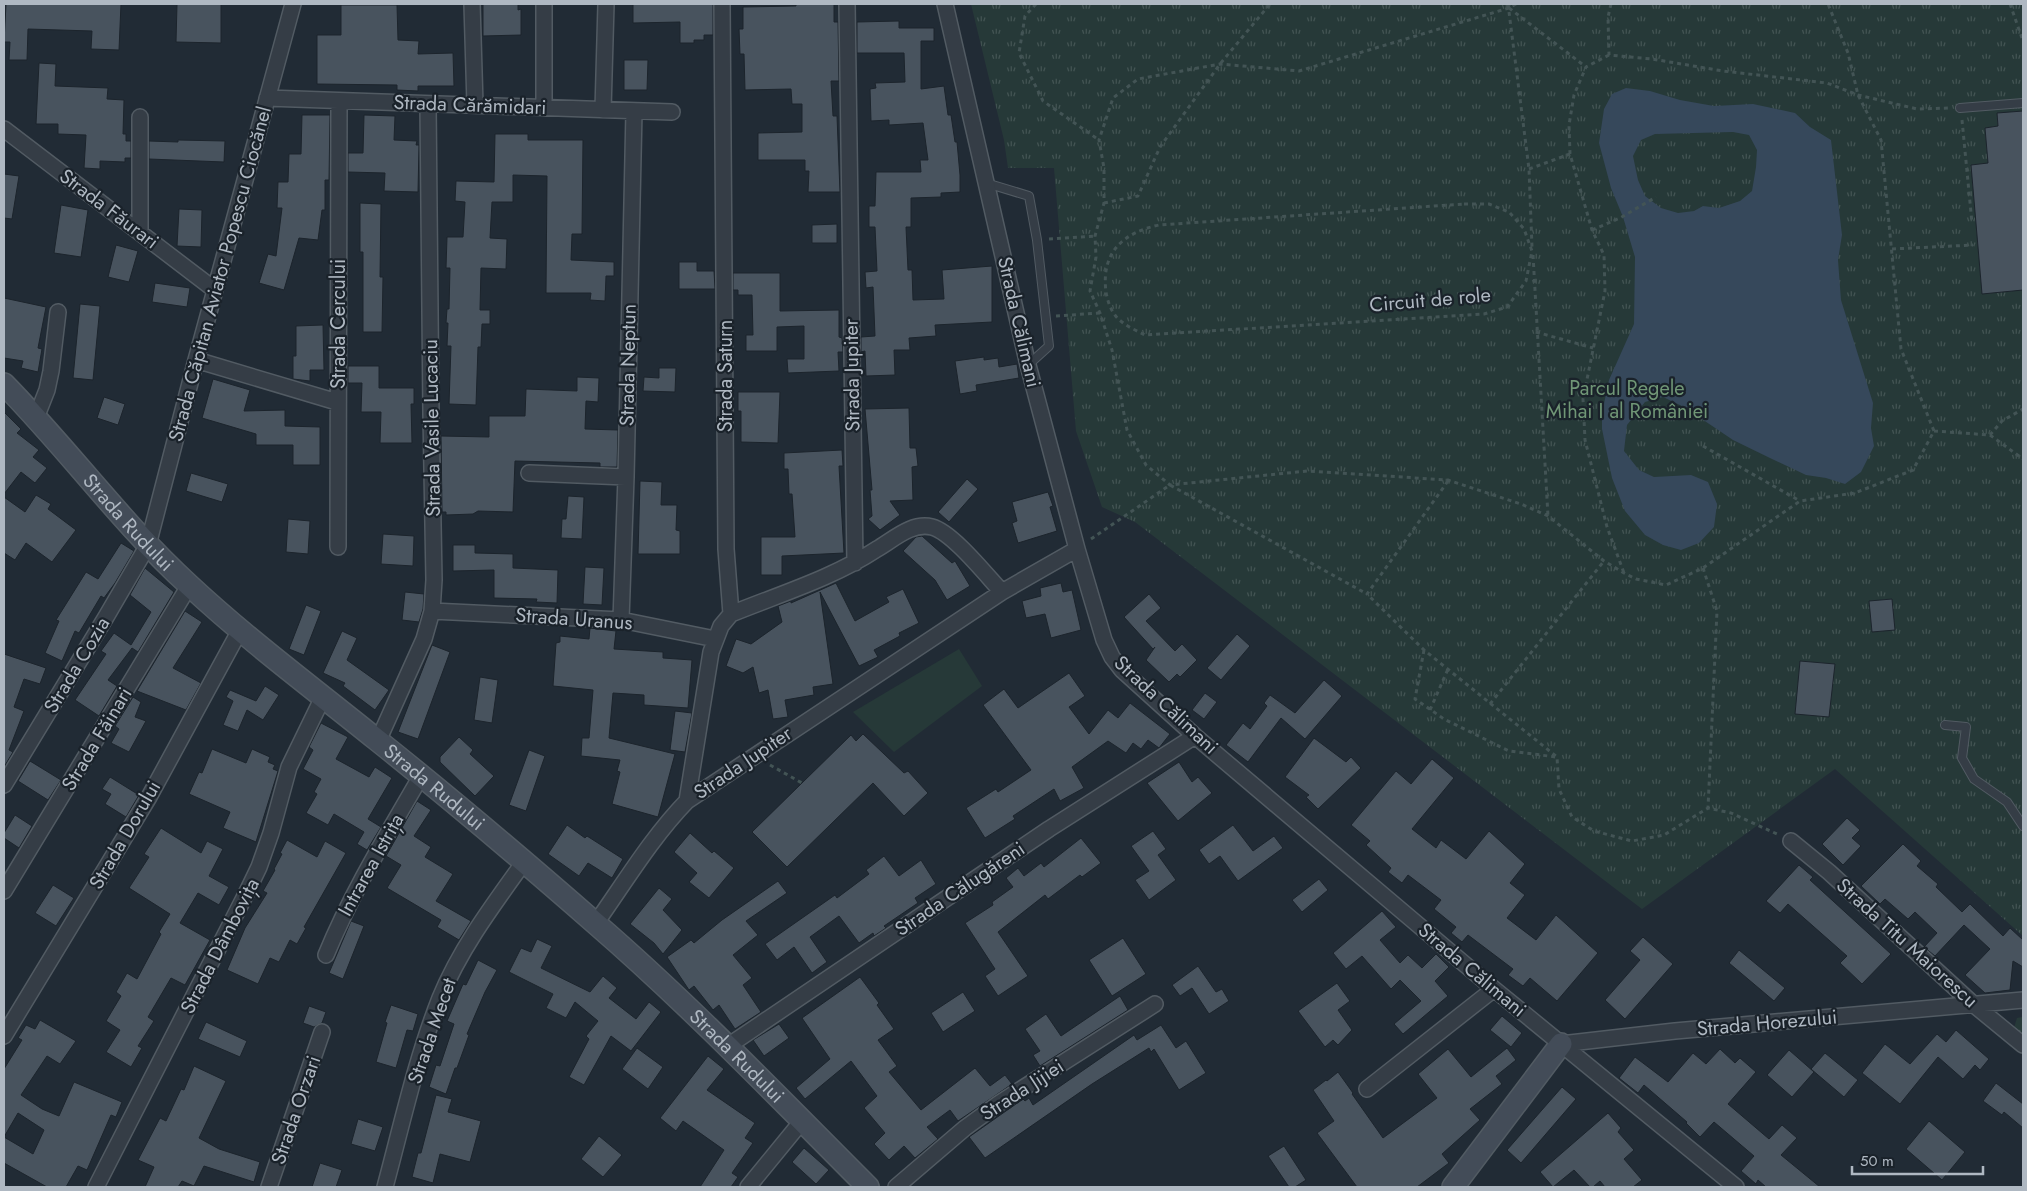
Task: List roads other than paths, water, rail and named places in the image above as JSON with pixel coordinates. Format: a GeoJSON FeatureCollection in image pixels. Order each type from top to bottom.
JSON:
{"type":"FeatureCollection","features":[{"type":"Feature","properties":{"kind":"main road","name":"Strada Rudului"},"geometry":{"type":"LineString","coordinates":[[4,384],[148,545],[189,586],[240,630],[421,776],[596,924],[659,980],[728,1046],[868,1187]]}},
{"type":"Feature","properties":{"kind":"main road"},"geometry":{"type":"LineString","coordinates":[[1453,1187],[1561,1044]]}},
{"type":"Feature","properties":{"kind":"street","name":"Strada Căpitan Aviator Popescu Ciocănel"},"geometry":{"type":"LineString","coordinates":[[148,545],[196,360],[294,4]]}},
{"type":"Feature","properties":{"kind":"street"},"geometry":{"type":"LineString","coordinates":[[472,4],[474,105]]}},
{"type":"Feature","properties":{"kind":"street"},"geometry":{"type":"LineString","coordinates":[[544,4],[544,108]]}},
{"type":"Feature","properties":{"kind":"street"},"geometry":{"type":"LineString","coordinates":[[603,110],[606,4]]}},
{"type":"Feature","properties":{"kind":"street","name":"Strada Saturn"},"geometry":{"type":"LineString","coordinates":[[722,4],[726,549],[731,614]]}},
{"type":"Feature","properties":{"kind":"street","name":"Strada Jupiter"},"geometry":{"type":"LineString","coordinates":[[847,4],[855,563]]}},
{"type":"Feature","properties":{"kind":"street","name":"Strada Călimani"},"geometry":{"type":"LineString","coordinates":[[945,4],[1028,365],[1077,549],[1104,640],[1112,658],[1122,670],[1195,736],[1494,989],[1736,1187]]}},
{"type":"Feature","properties":{"kind":"street","name":"Strada Cărămidari"},"geometry":{"type":"LineString","coordinates":[[267,98],[672,112]]}},
{"type":"Feature","properties":{"kind":"street","name":"Strada Cercului"},"geometry":{"type":"LineString","coordinates":[[338,547],[339,101]]}},
{"type":"Feature","properties":{"kind":"street","name":"Strada Vasile Lucaciu"},"geometry":{"type":"LineString","coordinates":[[378,741],[424,639],[432,611],[434,580],[428,104]]}},
{"type":"Feature","properties":{"kind":"street","name":"Strada Neptun"},"geometry":{"type":"LineString","coordinates":[[621,620],[634,111]]}},
{"type":"Feature","properties":{"kind":"street"},"geometry":{"type":"LineString","coordinates":[[140,117],[140,233]]}},
{"type":"Feature","properties":{"kind":"street","name":"Strada Făurari"},"geometry":{"type":"LineString","coordinates":[[4,129],[215,290]]}},
{"type":"Feature","properties":{"kind":"street"},"geometry":{"type":"LineString","coordinates":[[36,418],[47,390],[51,371],[58,312]]}},
{"type":"Feature","properties":{"kind":"street"},"geometry":{"type":"LineString","coordinates":[[196,360],[337,402]]}},
{"type":"Feature","properties":{"kind":"street"},"geometry":{"type":"LineString","coordinates":[[529,473],[626,477]]}},
{"type":"Feature","properties":{"kind":"street"},"geometry":{"type":"LineString","coordinates":[[687,801],[706,674],[715,639],[721,626],[731,614],[855,563],[908,530],[918,526],[934,527],[951,538],[1002,592]]}},
{"type":"Feature","properties":{"kind":"street","name":"Strada Cozia"},"geometry":{"type":"LineString","coordinates":[[4,785],[148,545]]}},
{"type":"Feature","properties":{"kind":"street","name":"Strada Jupiter"},"geometry":{"type":"LineString","coordinates":[[596,924],[665,825],[687,801],[1002,592],[1077,549]]}},
{"type":"Feature","properties":{"kind":"street","name":"Strada Făinari"},"geometry":{"type":"LineString","coordinates":[[4,891],[189,586]]}},
{"type":"Feature","properties":{"kind":"street","name":"Strada Uranus"},"geometry":{"type":"LineString","coordinates":[[432,611],[621,620],[715,639]]}},
{"type":"Feature","properties":{"kind":"street","name":"Strada Dorului"},"geometry":{"type":"LineString","coordinates":[[4,1036],[149,797],[240,630]]}},
{"type":"Feature","properties":{"kind":"street","name":"Strada Dâmbovița"},"geometry":{"type":"LineString","coordinates":[[96,1187],[259,867],[271,833],[289,767],[323,697]]}},
{"type":"Feature","properties":{"kind":"street","name":"Strada Călugăreni"},"geometry":{"type":"LineString","coordinates":[[728,1046],[1049,829],[1195,736]]}},
{"type":"Feature","properties":{"kind":"street","name":"Intrarea Istrița"},"geometry":{"type":"LineString","coordinates":[[326,955],[341,918],[360,881],[421,776]]}},
{"type":"Feature","properties":{"kind":"street","name":"Strada Titu Maiorescu"},"geometry":{"type":"LineString","coordinates":[[1791,841],[1829,872],[1973,1004],[2023,1045]]}},
{"type":"Feature","properties":{"kind":"street","name":"Strada Mecet"},"geometry":{"type":"LineString","coordinates":[[385,1187],[414,1079],[441,997],[455,967],[474,934],[524,862]]}},
{"type":"Feature","properties":{"kind":"street"},"geometry":{"type":"LineString","coordinates":[[1367,1088],[1494,989]]}},
{"type":"Feature","properties":{"kind":"street","name":"Strada Horezului"},"geometry":{"type":"LineString","coordinates":[[1561,1044],[2023,1000]]}},
{"type":"Feature","properties":{"kind":"street","name":"Strada Jijiei"},"geometry":{"type":"LineString","coordinates":[[896,1187],[965,1128],[998,1104],[1156,1004]]}},
{"type":"Feature","properties":{"kind":"street","name":"Strada Orzari"},"geometry":{"type":"LineString","coordinates":[[269,1187],[322,1032]]}},
{"type":"Feature","properties":{"kind":"street"},"geometry":{"type":"LineString","coordinates":[[748,1187],[802,1121]]}},
{"type":"Feature","properties":{"kind":"lane"},"geometry":{"type":"LineString","coordinates":[[1960,108],[2023,103]]}},
{"type":"Feature","properties":{"kind":"lane"},"geometry":{"type":"LineString","coordinates":[[986,183],[1029,196],[1037,240],[1049,346],[1028,365]]}},
{"type":"Feature","properties":{"kind":"lane"},"geometry":{"type":"LineString","coordinates":[[1945,725],[1966,727],[1962,758],[1974,779],[2007,802],[2023,826]]}},
{"type":"Feature","properties":{"kind":"water"},"geometry":{"type":"Polygon","coordinates":[[[1626,88],[1650,91],[1680,100],[1714,106],[1753,104],[1795,113],[1810,127],[1831,140],[1842,235],[1838,260],[1841,300],[1873,403],[1871,428],[1874,446],[1861,472],[1845,484],[1826,478],[1806,475],[1772,459],[1733,440],[1684,407],[1663,397],[1645,402],[1627,425],[1624,451],[1639,470],[1654,477],[1691,475],[1708,482],[1717,504],[1714,527],[1699,543],[1681,550],[1663,545],[1645,535],[1625,511],[1612,478],[1602,429],[1602,413],[1609,380],[1634,324],[1635,257],[1623,217],[1611,188],[1599,143],[1604,109],[1612,94],[1626,88]],[[1733,132],[1655,134],[1641,140],[1633,156],[1638,180],[1645,196],[1661,208],[1678,213],[1694,211],[1703,206],[1719,208],[1740,201],[1752,191],[1756,167],[1757,150],[1749,135],[1733,132]]]}},
{"type":"Feature","properties":{"kind":"park label","name":"Parcul Regele Mihai I al României"},"geometry":{"type":"Point","coordinates":[1627,400]}}]}
